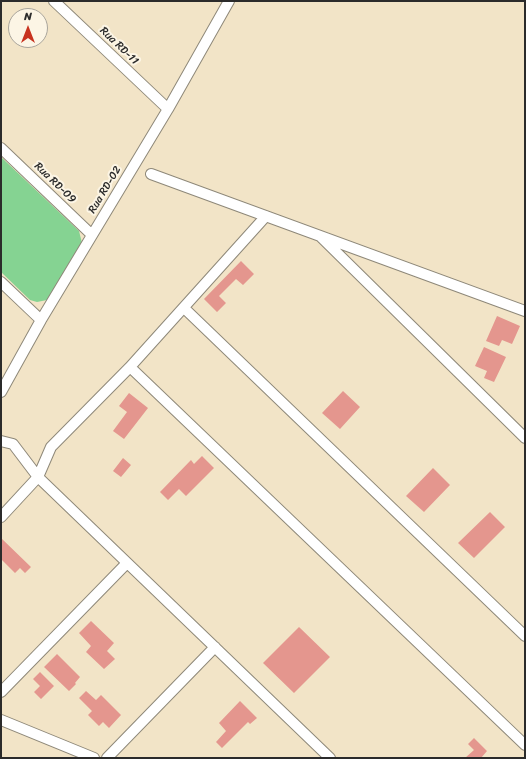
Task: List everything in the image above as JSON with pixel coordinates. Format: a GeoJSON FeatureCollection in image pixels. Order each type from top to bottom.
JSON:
{"type":"FeatureCollection","features":[{"type":"Feature","properties":{"kind":"street","name":"Rua RD-11"},"geometry":{"type":"LineString","coordinates":[[54,1],[168,109]]}},
{"type":"Feature","properties":{"kind":"street","name":"Rua RD-02"},"geometry":{"type":"LineString","coordinates":[[1,392],[41,320],[168,109],[229,1]]}},
{"type":"Feature","properties":{"kind":"street","name":"Rua RD-09"},"geometry":{"type":"LineString","coordinates":[[1,148],[92,235]]}},
{"type":"Feature","properties":{"kind":"street"},"geometry":{"type":"LineString","coordinates":[[151,174],[525,311]]}},
{"type":"Feature","properties":{"kind":"street"},"geometry":{"type":"LineString","coordinates":[[1,517],[38,477],[51,447],[130,367],[266,216]]}},
{"type":"Feature","properties":{"kind":"street"},"geometry":{"type":"LineString","coordinates":[[318,235],[525,438]]}},
{"type":"Feature","properties":{"kind":"street"},"geometry":{"type":"LineString","coordinates":[[1,282],[41,320]]}},
{"type":"Feature","properties":{"kind":"street"},"geometry":{"type":"LineString","coordinates":[[184,308],[525,636]]}},
{"type":"Feature","properties":{"kind":"street"},"geometry":{"type":"LineString","coordinates":[[130,367],[525,745]]}},
{"type":"Feature","properties":{"kind":"street"},"geometry":{"type":"LineString","coordinates":[[1,440],[13,444],[38,477],[330,758]]}},
{"type":"Feature","properties":{"kind":"street"},"geometry":{"type":"LineString","coordinates":[[1,692],[127,563]]}},
{"type":"Feature","properties":{"kind":"street"},"geometry":{"type":"LineString","coordinates":[[107,758],[215,647]]}},
{"type":"Feature","properties":{"kind":"street"},"geometry":{"type":"LineString","coordinates":[[1,720],[94,758]]}},
{"type":"Feature","properties":{"kind":"green space"},"geometry":{"type":"Polygon","coordinates":[[[1,157],[79,231],[82,243],[47,300],[37,302],[30,300],[1,272],[1,157]]]}},
{"type":"Feature","properties":{"kind":"building"},"geometry":{"type":"Polygon","coordinates":[[[241,261],[254,274],[243,285],[236,279],[219,296],[226,303],[217,312],[204,299],[241,261]]]}},
{"type":"Feature","properties":{"kind":"building"},"geometry":{"type":"Polygon","coordinates":[[[497,316],[520,326],[512,344],[502,340],[499,346],[486,341],[497,316]]]}},
{"type":"Feature","properties":{"kind":"building"},"geometry":{"type":"Polygon","coordinates":[[[484,347],[506,357],[494,382],[484,378],[487,371],[475,366],[484,347]]]}},
{"type":"Feature","properties":{"kind":"building"},"geometry":{"type":"Polygon","coordinates":[[[343,391],[360,407],[340,429],[322,413],[343,391]]]}},
{"type":"Feature","properties":{"kind":"building"},"geometry":{"type":"Polygon","coordinates":[[[129,393],[148,408],[124,439],[113,431],[127,412],[119,406],[129,393]]]}},
{"type":"Feature","properties":{"kind":"building"},"geometry":{"type":"Polygon","coordinates":[[[202,456],[214,468],[186,496],[179,489],[168,500],[160,492],[191,460],[194,464],[202,456]]]}},
{"type":"Feature","properties":{"kind":"building"},"geometry":{"type":"Polygon","coordinates":[[[123,458],[131,465],[121,477],[113,471],[123,458]]]}},
{"type":"Feature","properties":{"kind":"building"},"geometry":{"type":"Polygon","coordinates":[[[433,468],[450,485],[424,512],[406,496],[433,468]]]}},
{"type":"Feature","properties":{"kind":"building"},"geometry":{"type":"Polygon","coordinates":[[[490,512],[505,527],[474,558],[458,543],[490,512]]]}},
{"type":"Feature","properties":{"kind":"building"},"geometry":{"type":"Polygon","coordinates":[[[1,538],[31,567],[25,573],[20,568],[15,573],[1,559],[1,538]]]}},
{"type":"Feature","properties":{"kind":"building"},"geometry":{"type":"Polygon","coordinates":[[[91,621],[114,643],[107,651],[115,659],[104,669],[86,652],[91,646],[79,633],[91,621]]]}},
{"type":"Feature","properties":{"kind":"building"},"geometry":{"type":"Polygon","coordinates":[[[299,627],[330,657],[294,693],[263,663],[299,627]]]}},
{"type":"Feature","properties":{"kind":"building"},"geometry":{"type":"Polygon","coordinates":[[[57,654],[80,677],[69,691],[44,667],[57,654]]]}},
{"type":"Feature","properties":{"kind":"building"},"geometry":{"type":"Polygon","coordinates":[[[40,672],[54,686],[41,699],[34,692],[40,686],[33,679],[40,672]]]}},
{"type":"Feature","properties":{"kind":"building"},"geometry":{"type":"Polygon","coordinates":[[[86,691],[96,700],[101,695],[121,715],[109,728],[103,722],[99,726],[88,715],[92,711],[79,698],[86,691]]]}},
{"type":"Feature","properties":{"kind":"building"},"geometry":{"type":"Polygon","coordinates":[[[240,701],[257,718],[250,724],[248,722],[222,748],[216,742],[226,731],[219,723],[240,701]]]}},
{"type":"Feature","properties":{"kind":"building"},"geometry":{"type":"Polygon","coordinates":[[[474,738],[487,751],[481,758],[465,758],[474,750],[468,744],[474,738]]]}}]}
